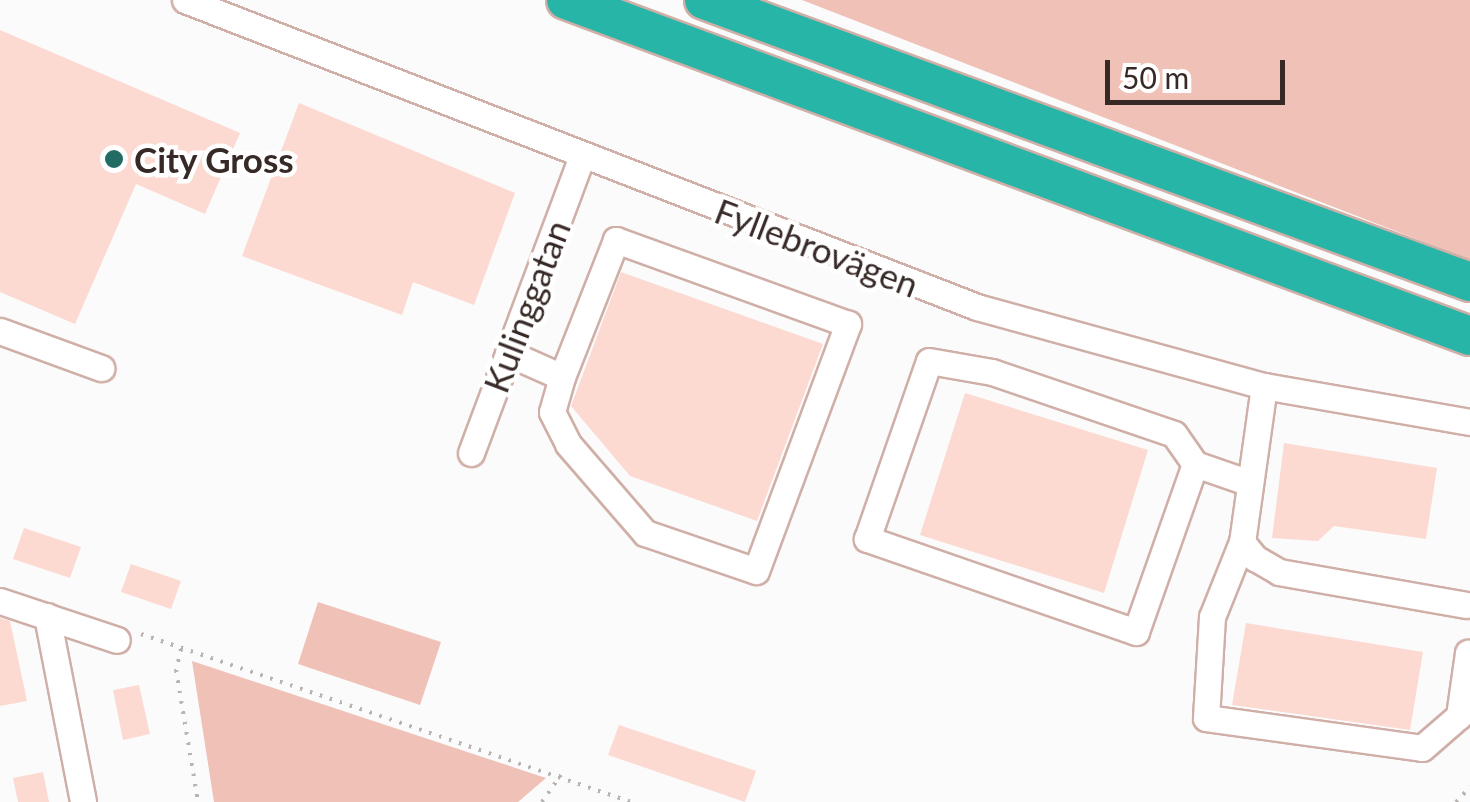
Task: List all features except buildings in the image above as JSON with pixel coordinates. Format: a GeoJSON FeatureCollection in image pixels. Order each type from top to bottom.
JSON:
{"type":"FeatureCollection","features":[{"type":"Feature","properties":{"kind":"highway"},"geometry":{"type":"LineString","coordinates":[[566,0],[1470,336]]}},
{"type":"Feature","properties":{"kind":"highway"},"geometry":{"type":"LineString","coordinates":[[704,0],[1470,282]]}},
{"type":"Feature","properties":{"kind":"street","name":"Fyllebrovägen"},"geometry":{"type":"LineString","coordinates":[[185,0],[581,159],[977,307],[1264,386],[1470,422]]}},
{"type":"Feature","properties":{"kind":"street","name":"Kulinggatan"},"geometry":{"type":"LineString","coordinates":[[471,453],[581,159]]}},
{"type":"Feature","properties":{"kind":"street"},"geometry":{"type":"LineString","coordinates":[[616,240],[848,324],[756,571],[645,534],[568,444],[552,412],[562,377],[616,240]]}},
{"type":"Feature","properties":{"kind":"street"},"geometry":{"type":"LineString","coordinates":[[0,331],[101,368]]}},
{"type":"Feature","properties":{"kind":"street"},"geometry":{"type":"LineString","coordinates":[[508,353],[562,377]]}},
{"type":"Feature","properties":{"kind":"street"},"geometry":{"type":"LineString","coordinates":[[1195,464],[1136,632],[867,539],[929,361],[992,372],[1174,434],[1195,464],[1250,483]]}},
{"type":"Feature","properties":{"kind":"street"},"geometry":{"type":"LineString","coordinates":[[1264,386],[1242,542],[1212,617],[1206,718],[1422,748],[1459,716],[1468,652]]}},
{"type":"Feature","properties":{"kind":"street"},"geometry":{"type":"LineString","coordinates":[[1242,542],[1279,572],[1466,605]]}},
{"type":"Feature","properties":{"kind":"street"},"geometry":{"type":"LineString","coordinates":[[0,600],[117,640]]}},
{"type":"Feature","properties":{"kind":"street"},"geometry":{"type":"LineString","coordinates":[[47,616],[83,802]]}},
{"type":"Feature","properties":{"kind":"path"},"geometry":{"type":"LineString","coordinates":[[117,640],[122,627],[631,802]]}},
{"type":"Feature","properties":{"kind":"path"},"geometry":{"type":"LineString","coordinates":[[182,649],[176,670],[198,802]]}},
{"type":"Feature","properties":{"kind":"path"},"geometry":{"type":"LineString","coordinates":[[542,802],[561,775]]}},
{"type":"Feature","properties":{"kind":"path"},"geometry":{"type":"LineString","coordinates":[[1456,802],[1470,787]]}},
{"type":"Feature","properties":{"kind":"shaded area"},"geometry":{"type":"Polygon","coordinates":[[[802,0],[1470,0],[1470,260],[802,0]]]}},
{"type":"Feature","properties":{"kind":"shaded area"},"geometry":{"type":"Polygon","coordinates":[[[318,602],[441,642],[420,705],[298,664],[318,602]]]}},
{"type":"Feature","properties":{"kind":"shaded area"},"geometry":{"type":"Polygon","coordinates":[[[192,661],[546,778],[518,802],[214,802],[192,661]]]}},
{"type":"Feature","properties":{"kind":"place","name":"City Gross"},"geometry":{"type":"Point","coordinates":[114,159]}}]}
